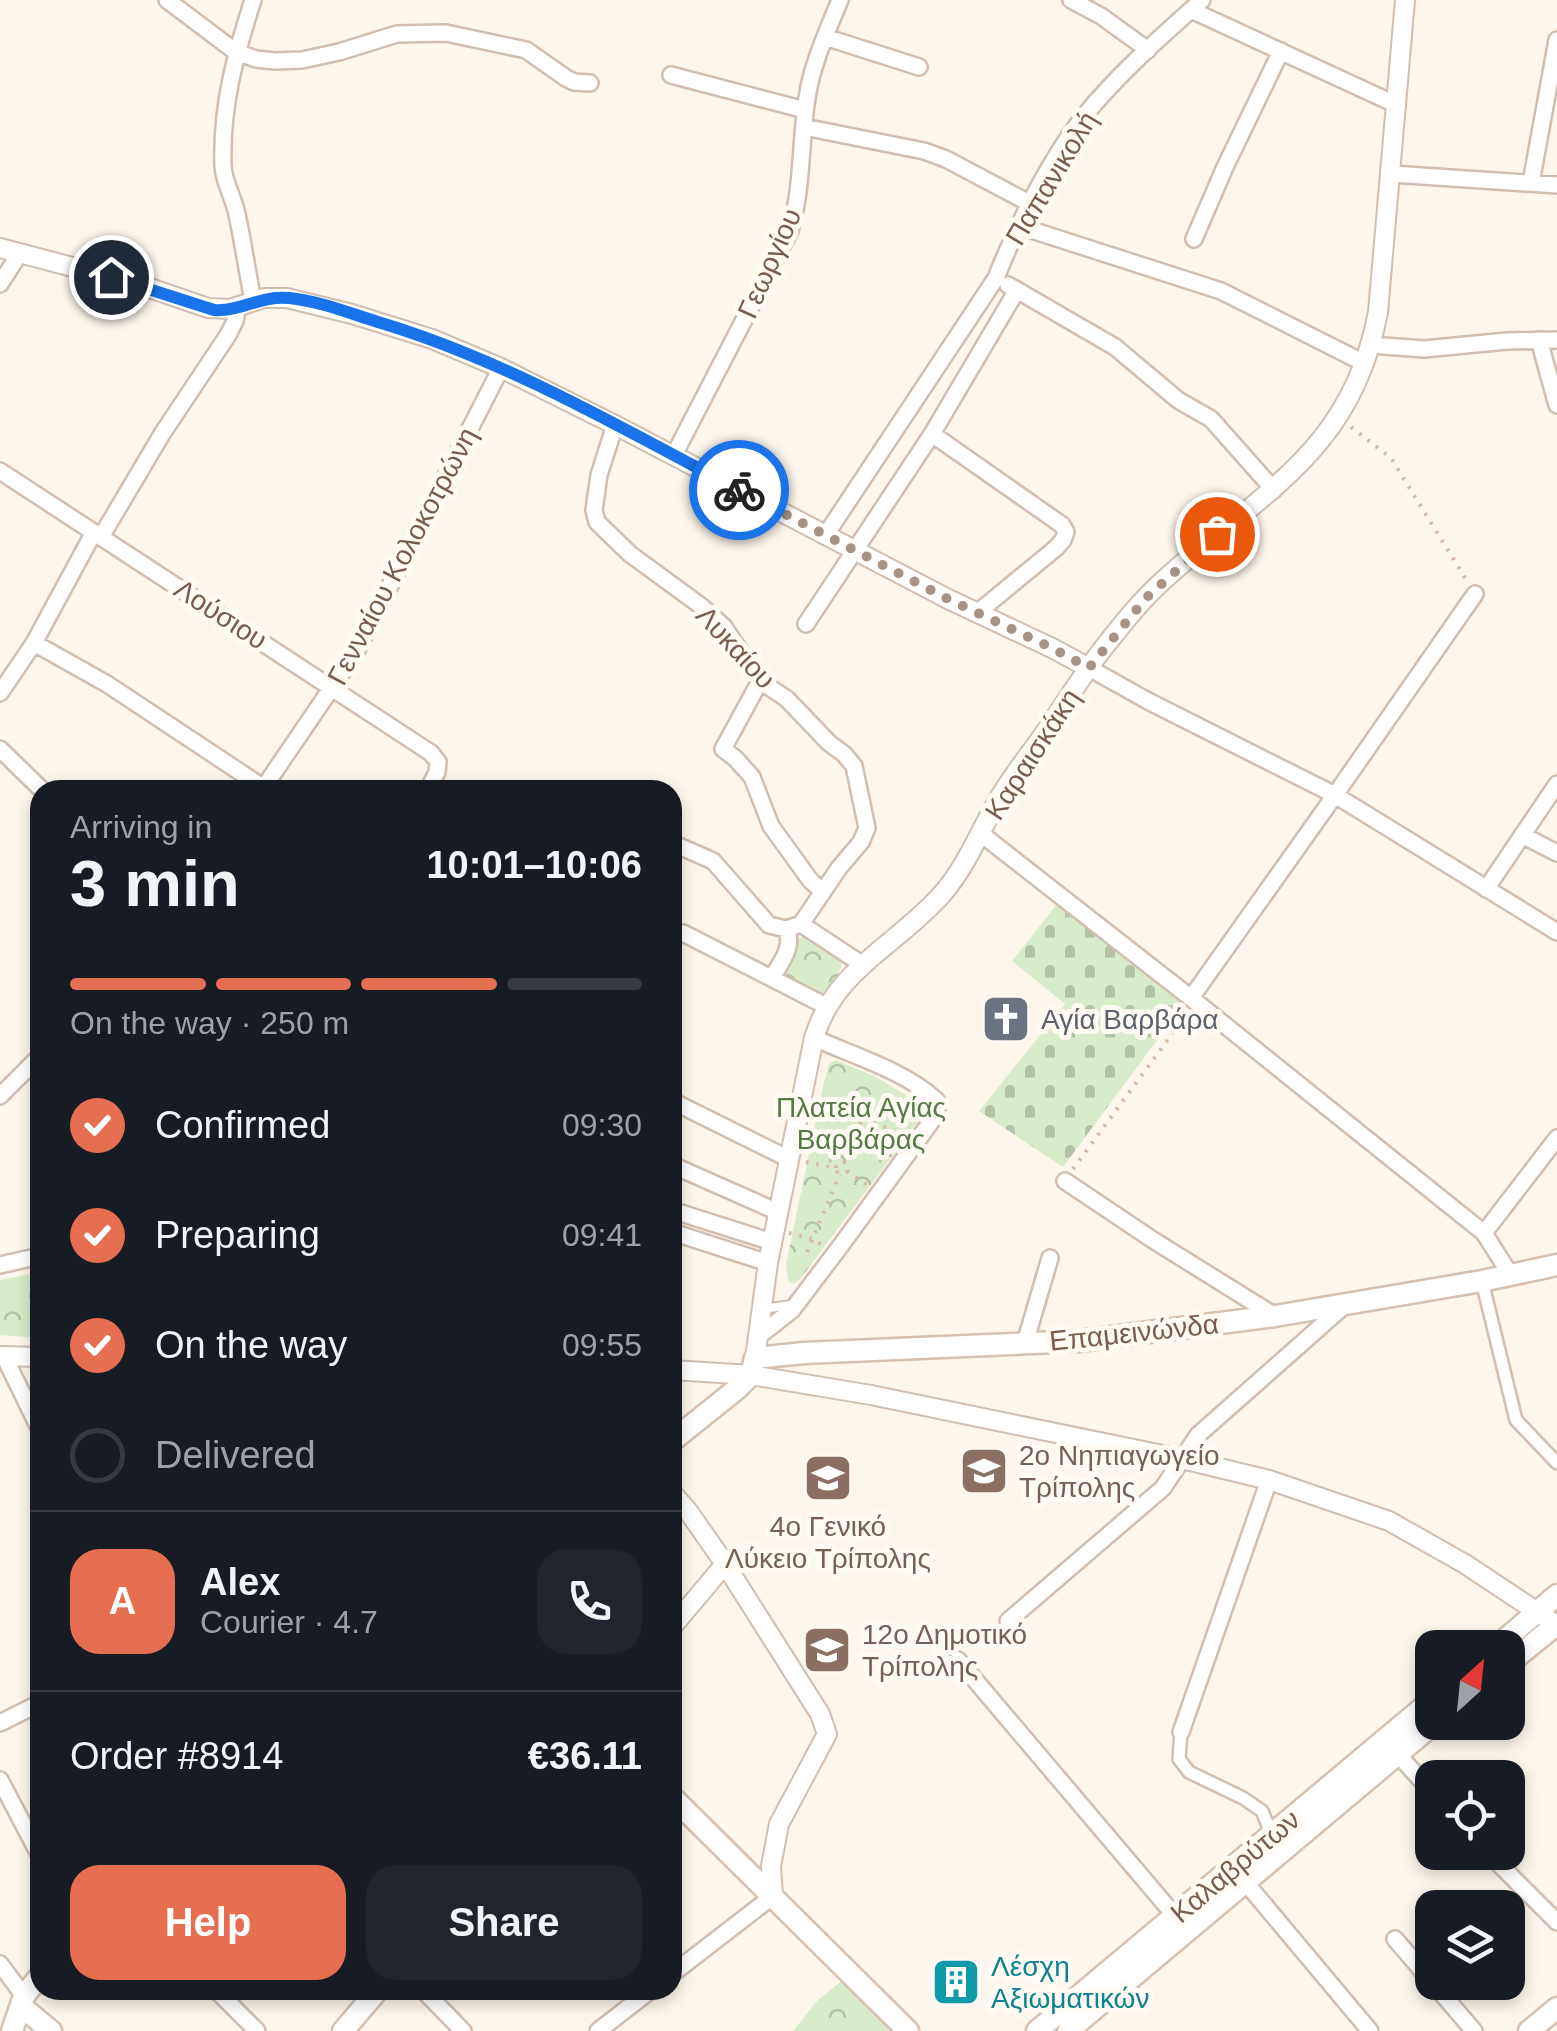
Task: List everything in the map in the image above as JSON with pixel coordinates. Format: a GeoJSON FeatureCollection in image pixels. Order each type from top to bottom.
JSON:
{"type":"FeatureCollection","features":[{"type":"Feature","properties":{"kind":"main road","name":"Επαμεινώνδα"},"geometry":{"type":"LineString","coordinates":[[753,1366],[804,1352],[1079,1341],[1276,1316],[1557,1265]]}},
{"type":"Feature","properties":{"kind":"main road"},"geometry":{"type":"LineString","coordinates":[[682,1432],[728,1398],[753,1366]]}},
{"type":"Feature","properties":{"kind":"main road"},"geometry":{"type":"LineString","coordinates":[[1516,1630],[1557,1595]]}},
{"type":"Feature","properties":{"kind":"main road"},"geometry":{"type":"LineString","coordinates":[[1525,1650],[1557,1625]]}},
{"type":"Feature","properties":{"kind":"main road","name":"Καλαβρύτων"},"geometry":{"type":"LineString","coordinates":[[1068,2031],[1239,1874],[1392,1747],[1415,1720]]}},
{"type":"Feature","properties":{"kind":"main road","name":"Καλαβρύτων"},"geometry":{"type":"LineString","coordinates":[[1037,2031],[1175,1916],[1239,1874],[1272,1834],[1415,1734]]}},
{"type":"Feature","properties":{"kind":"main road"},"geometry":{"type":"LineString","coordinates":[[682,1807],[908,2031]]}},
{"type":"Feature","properties":{"kind":"main road"},"geometry":{"type":"LineString","coordinates":[[12,2031],[30,1990]]}},
{"type":"Feature","properties":{"kind":"main road"},"geometry":{"type":"LineString","coordinates":[[343,2031],[369,2000]]}},
{"type":"Feature","properties":{"kind":"main road"},"geometry":{"type":"LineString","coordinates":[[22,2001],[51,2031]]}},
{"type":"Feature","properties":{"kind":"main road"},"geometry":{"type":"LineString","coordinates":[[1529,2031],[1557,2008]]}},
{"type":"Feature","properties":{"kind":"street"},"geometry":{"type":"LineString","coordinates":[[167,0],[236,52],[256,59],[302,60],[397,34],[446,33],[526,50],[566,78],[590,84]]}},
{"type":"Feature","properties":{"kind":"street"},"geometry":{"type":"LineString","coordinates":[[0,693],[245,304],[235,207],[224,168],[226,100],[253,0]]}},
{"type":"Feature","properties":{"kind":"street","name":"Γεωργίου"},"geometry":{"type":"LineString","coordinates":[[674,456],[790,231],[798,204],[811,79],[840,0]]}},
{"type":"Feature","properties":{"kind":"street"},"geometry":{"type":"LineString","coordinates":[[1071,0],[1148,50]]}},
{"type":"Feature","properties":{"kind":"street","name":"Καραισκάκη"},"geometry":{"type":"LineString","coordinates":[[753,1366],[768,1263],[800,1103],[814,1038],[826,1006],[845,981],[912,924],[957,875],[1002,794],[1125,621],[1162,581],[1274,490],[1309,456],[1337,419],[1367,354],[1378,312],[1405,0]]}},
{"type":"Feature","properties":{"kind":"street"},"geometry":{"type":"LineString","coordinates":[[1196,5],[1280,52],[1397,105]]}},
{"type":"Feature","properties":{"kind":"street","name":"Παπανικολή"},"geometry":{"type":"LineString","coordinates":[[825,536],[996,278],[1019,226],[1074,129],[1103,95],[1196,5]]}},
{"type":"Feature","properties":{"kind":"street"},"geometry":{"type":"LineString","coordinates":[[825,36],[918,67]]}},
{"type":"Feature","properties":{"kind":"street"},"geometry":{"type":"LineString","coordinates":[[1532,183],[1557,40]]}},
{"type":"Feature","properties":{"kind":"street"},"geometry":{"type":"LineString","coordinates":[[1194,239],[1280,52]]}},
{"type":"Feature","properties":{"kind":"street"},"geometry":{"type":"LineString","coordinates":[[671,74],[805,119],[935,155],[1031,204]]}},
{"type":"Feature","properties":{"kind":"street"},"geometry":{"type":"LineString","coordinates":[[1392,174],[1557,185]]}},
{"type":"Feature","properties":{"kind":"street"},"geometry":{"type":"LineString","coordinates":[[1019,226],[1221,290],[1367,354],[1557,340]]}},
{"type":"Feature","properties":{"kind":"street"},"geometry":{"type":"LineString","coordinates":[[0,248],[141,285],[208,308],[220,310],[273,298],[305,300],[432,339],[501,368],[1335,796],[1557,932]]}},
{"type":"Feature","properties":{"kind":"street"},"geometry":{"type":"LineString","coordinates":[[0,284],[20,253]]}},
{"type":"Feature","properties":{"kind":"street"},"geometry":{"type":"LineString","coordinates":[[996,278],[1115,347],[1178,400],[1211,420],[1274,490]]}},
{"type":"Feature","properties":{"kind":"street"},"geometry":{"type":"LineString","coordinates":[[806,624],[932,434],[1017,290]]}},
{"type":"Feature","properties":{"kind":"street"},"geometry":{"type":"LineString","coordinates":[[1539,340],[1557,405]]}},
{"type":"Feature","properties":{"kind":"street","name":"Γενναίου Κολοκοτρώνη"},"geometry":{"type":"LineString","coordinates":[[269,780],[356,652],[501,368]]}},
{"type":"Feature","properties":{"kind":"street","name":"Λυκαίου"},"geometry":{"type":"LineString","coordinates":[[614,424],[599,476],[594,510],[597,522],[630,554],[724,627],[760,681],[787,699],[854,766],[867,828],[861,842],[793,926],[790,944],[772,978]]}},
{"type":"Feature","properties":{"kind":"street"},"geometry":{"type":"LineString","coordinates":[[932,434],[1020,493],[1066,532],[1054,550],[976,613]]}},
{"type":"Feature","properties":{"kind":"street","name":"Λούσιου"},"geometry":{"type":"LineString","coordinates":[[0,470],[431,753],[438,762],[433,780]]}},
{"type":"Feature","properties":{"kind":"street"},"geometry":{"type":"LineString","coordinates":[[1194,1000],[1474,594]]}},
{"type":"Feature","properties":{"kind":"street"},"geometry":{"type":"LineString","coordinates":[[34,642],[108,684],[250,780]]}},
{"type":"Feature","properties":{"kind":"street"},"geometry":{"type":"LineString","coordinates":[[760,681],[723,749],[752,777],[771,826],[823,892]]}},
{"type":"Feature","properties":{"kind":"street"},"geometry":{"type":"LineString","coordinates":[[0,749],[32,780]]}},
{"type":"Feature","properties":{"kind":"street"},"geometry":{"type":"LineString","coordinates":[[1486,889],[1557,784]]}},
{"type":"Feature","properties":{"kind":"street"},"geometry":{"type":"LineString","coordinates":[[980,834],[1484,1233],[1510,1274]]}},
{"type":"Feature","properties":{"kind":"street"},"geometry":{"type":"LineString","coordinates":[[1522,835],[1557,853]]}},
{"type":"Feature","properties":{"kind":"street"},"geometry":{"type":"LineString","coordinates":[[682,848],[713,862],[768,925],[793,926],[863,965]]}},
{"type":"Feature","properties":{"kind":"street"},"geometry":{"type":"LineString","coordinates":[[682,939],[826,1006]]}},
{"type":"Feature","properties":{"kind":"street"},"geometry":{"type":"LineString","coordinates":[[759,1336],[796,1305],[914,1147],[936,1114],[938,1104],[928,1092],[814,1038]]}},
{"type":"Feature","properties":{"kind":"street"},"geometry":{"type":"LineString","coordinates":[[0,1096],[30,1066]]}},
{"type":"Feature","properties":{"kind":"street"},"geometry":{"type":"LineString","coordinates":[[682,1106],[789,1159]]}},
{"type":"Feature","properties":{"kind":"street"},"geometry":{"type":"LineString","coordinates":[[1484,1233],[1557,1138]]}},
{"type":"Feature","properties":{"kind":"street"},"geometry":{"type":"LineString","coordinates":[[682,1170],[775,1228]]}},
{"type":"Feature","properties":{"kind":"street"},"geometry":{"type":"LineString","coordinates":[[1065,1180],[1276,1316]]}},
{"type":"Feature","properties":{"kind":"street"},"geometry":{"type":"LineString","coordinates":[[682,1214],[775,1228]]}},
{"type":"Feature","properties":{"kind":"street"},"geometry":{"type":"LineString","coordinates":[[682,1235],[768,1263]]}},
{"type":"Feature","properties":{"kind":"street"},"geometry":{"type":"LineString","coordinates":[[0,1266],[30,1258]]}},
{"type":"Feature","properties":{"kind":"street"},"geometry":{"type":"LineString","coordinates":[[1026,1343],[1050,1258]]}},
{"type":"Feature","properties":{"kind":"street"},"geometry":{"type":"LineString","coordinates":[[1482,1281],[1516,1420],[1557,1463]]}},
{"type":"Feature","properties":{"kind":"street"},"geometry":{"type":"LineString","coordinates":[[1008,1621],[1164,1488],[1198,1436],[1344,1304]]}},
{"type":"Feature","properties":{"kind":"street"},"geometry":{"type":"LineString","coordinates":[[30,1357],[2,1356],[30,1411]]}},
{"type":"Feature","properties":{"kind":"street"},"geometry":{"type":"LineString","coordinates":[[682,1370],[753,1366],[1269,1480],[1390,1521],[1465,1564],[1557,1625]]}},
{"type":"Feature","properties":{"kind":"street"},"geometry":{"type":"LineString","coordinates":[[1269,1480],[1181,1732],[1179,1759],[1189,1772],[1262,1811],[1272,1834]]}},
{"type":"Feature","properties":{"kind":"street"},"geometry":{"type":"LineString","coordinates":[[682,1505],[820,1714],[827,1734],[779,1824],[770,1866],[773,1896],[682,1966]]}},
{"type":"Feature","properties":{"kind":"street"},"geometry":{"type":"LineString","coordinates":[[682,1615],[724,1564]]}},
{"type":"Feature","properties":{"kind":"street"},"geometry":{"type":"LineString","coordinates":[[958,1660],[1175,1916]]}},
{"type":"Feature","properties":{"kind":"street"},"geometry":{"type":"LineString","coordinates":[[0,1723],[30,1708]]}},
{"type":"Feature","properties":{"kind":"street"},"geometry":{"type":"LineString","coordinates":[[1392,1747],[1415,1773]]}},
{"type":"Feature","properties":{"kind":"street"},"geometry":{"type":"LineString","coordinates":[[0,1780],[30,1837]]}},
{"type":"Feature","properties":{"kind":"street"},"geometry":{"type":"LineString","coordinates":[[1504,1870],[1557,1922]]}},
{"type":"Feature","properties":{"kind":"street"},"geometry":{"type":"LineString","coordinates":[[1239,1874],[1370,2031]]}},
{"type":"Feature","properties":{"kind":"street"},"geometry":{"type":"LineString","coordinates":[[1395,1939],[1474,2031]]}},
{"type":"Feature","properties":{"kind":"street"},"geometry":{"type":"LineString","coordinates":[[0,1964],[22,2001]]}},
{"type":"Feature","properties":{"kind":"street"},"geometry":{"type":"LineString","coordinates":[[226,2000],[257,2031]]}},
{"type":"Feature","properties":{"kind":"street"},"geometry":{"type":"LineString","coordinates":[[434,2000],[463,2031]]}},
{"type":"Feature","properties":{"kind":"street"},"geometry":{"type":"LineString","coordinates":[[598,2031],[638,2000]]}},
{"type":"Feature","properties":{"kind":"lane"},"geometry":{"type":"LineString","coordinates":[[762,1310],[796,1305]]}},
{"type":"Feature","properties":{"kind":"path"},"geometry":{"type":"LineString","coordinates":[[1337,419],[1390,458],[1474,594]]}},
{"type":"Feature","properties":{"kind":"path"},"geometry":{"type":"LineString","coordinates":[[1065,1180],[1194,1000]]}},
{"type":"Feature","properties":{"kind":"path"},"geometry":{"type":"LineString","coordinates":[[844,1163],[869,1102]]}},
{"type":"Feature","properties":{"kind":"path"},"geometry":{"type":"LineString","coordinates":[[800,1103],[865,1114],[914,1147]]}},
{"type":"Feature","properties":{"kind":"path"},"geometry":{"type":"LineString","coordinates":[[789,1159],[836,1168],[840,1174]]}},
{"type":"Feature","properties":{"kind":"path"},"geometry":{"type":"LineString","coordinates":[[836,1168],[844,1163]]}},
{"type":"Feature","properties":{"kind":"path"},"geometry":{"type":"LineString","coordinates":[[844,1163],[847,1171],[879,1194]]}},
{"type":"Feature","properties":{"kind":"path"},"geometry":{"type":"LineString","coordinates":[[807,1252],[840,1174],[847,1171]]}},
{"type":"Feature","properties":{"kind":"path"},"geometry":{"type":"LineString","coordinates":[[775,1228],[813,1239],[835,1254]]}},
{"type":"Feature","properties":{"kind":"green space"},"geometry":{"type":"Polygon","coordinates":[[[1058,903],[1184,1004],[1063,1167],[979,1111],[1065,1004],[1012,961],[1058,903]]]}},
{"type":"Feature","properties":{"kind":"green space"},"geometry":{"type":"Polygon","coordinates":[[[803,937],[834,951],[842,959],[835,980],[820,996],[782,974],[798,939],[803,937]]]}},
{"type":"Feature","properties":{"kind":"green space","name":"Πλατεία Αγίας Βαρβάρας"},"geometry":{"type":"Polygon","coordinates":[[[836,1060],[876,1077],[920,1104],[923,1115],[794,1284],[788,1281],[786,1264],[824,1082],[829,1064],[836,1060]]]}},
{"type":"Feature","properties":{"kind":"green space"},"geometry":{"type":"Polygon","coordinates":[[[30,1274],[30,1337],[0,1335],[0,1280],[30,1274]]]}},
{"type":"Feature","properties":{"kind":"green space"},"geometry":{"type":"Polygon","coordinates":[[[844,1979],[899,2031],[793,2031],[818,2000],[844,1979]]]}},
{"type":"Feature","properties":{"kind":"way so far"},"geometry":{"type":"LineString","coordinates":[[739,490],[1089,668],[1162,581],[1217,534]]}},
{"type":"Feature","properties":{"kind":"place","name":"Αγία Βαρβάρα"},"geometry":{"type":"Point","coordinates":[1006,1019]}},
{"type":"Feature","properties":{"kind":"place","name":"2ο Νηπιαγωγείο Τρίπολης"},"geometry":{"type":"Point","coordinates":[984,1471]}},
{"type":"Feature","properties":{"kind":"place","name":"4ο Γενικό Λύκειο Τρίπολης"},"geometry":{"type":"Point","coordinates":[828,1478]}},
{"type":"Feature","properties":{"kind":"place","name":"12ο Δημοτικό Τρίπολης"},"geometry":{"type":"Point","coordinates":[827,1650]}},
{"type":"Feature","properties":{"kind":"place","name":"Λέσχη Αξιωματικών"},"geometry":{"type":"Point","coordinates":[956,1982]}},
{"type":"Feature","properties":{"kind":"route"},"geometry":{"type":"LineString","coordinates":[[111,277],[214,310],[230,310],[273,298],[305,300],[432,339],[501,368],[739,490]]}}]}
